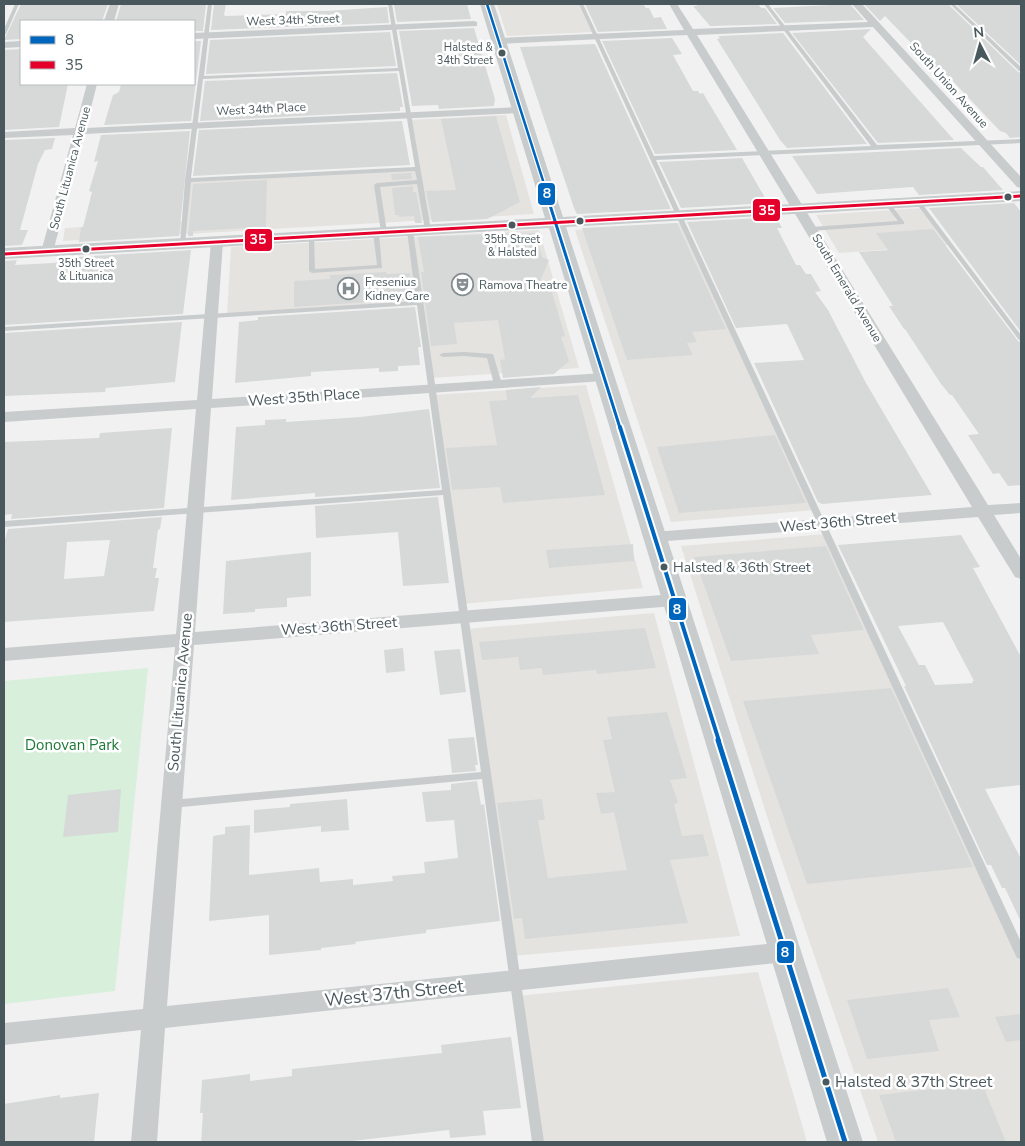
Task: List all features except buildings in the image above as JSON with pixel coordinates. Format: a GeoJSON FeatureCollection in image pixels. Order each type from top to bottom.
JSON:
{"type":"FeatureCollection","features":[{"type":"Feature","properties":{"kind":"main road"},"geometry":{"type":"LineString","coordinates":[[487,4],[845,1142]]}},
{"type":"Feature","properties":{"kind":"main road"},"geometry":{"type":"LineString","coordinates":[[4,254],[1021,196]]}},
{"type":"Feature","properties":{"kind":"street"},"geometry":{"type":"LineString","coordinates":[[110,20],[114,4]]}},
{"type":"Feature","properties":{"kind":"street","name":"South Emerald Avenue"},"geometry":{"type":"LineString","coordinates":[[673,4],[1021,573]]}},
{"type":"Feature","properties":{"kind":"street","name":"South Union Avenue"},"geometry":{"type":"LineString","coordinates":[[858,4],[1021,184]]}},
{"type":"Feature","properties":{"kind":"street","name":"West 34th Street"},"geometry":{"type":"LineString","coordinates":[[195,36],[474,24]]}},
{"type":"Feature","properties":{"kind":"street"},"geometry":{"type":"LineString","coordinates":[[499,41],[876,24]]}},
{"type":"Feature","properties":{"kind":"street"},"geometry":{"type":"LineString","coordinates":[[4,45],[20,44]]}},
{"type":"Feature","properties":{"kind":"street","name":"South Lituanica Avenue"},"geometry":{"type":"LineString","coordinates":[[47,252],[92,85]]}},
{"type":"Feature","properties":{"kind":"street","name":"West 34th Place"},"geometry":{"type":"LineString","coordinates":[[4,135],[520,110]]}},
{"type":"Feature","properties":{"kind":"street","name":"South Lituanica Avenue"},"geometry":{"type":"LineString","coordinates":[[144,1142],[217,242]]}},
{"type":"Feature","properties":{"kind":"street","name":"West 35th Place"},"geometry":{"type":"LineString","coordinates":[[4,417],[604,377]]}},
{"type":"Feature","properties":{"kind":"street","name":"West 36th Street"},"geometry":{"type":"LineString","coordinates":[[654,537],[1021,508]]}},
{"type":"Feature","properties":{"kind":"street","name":"West 36th Street"},"geometry":{"type":"LineString","coordinates":[[4,654],[674,600]]}},
{"type":"Feature","properties":{"kind":"street","name":"West 37th Street"},"geometry":{"type":"LineString","coordinates":[[4,1034],[785,952]]}},
{"type":"Feature","properties":{"kind":"lane"},"geometry":{"type":"LineString","coordinates":[[182,244],[210,4]]}},
{"type":"Feature","properties":{"kind":"lane"},"geometry":{"type":"LineString","coordinates":[[390,4],[420,182],[420,303],[538,1142]]}},
{"type":"Feature","properties":{"kind":"lane"},"geometry":{"type":"LineString","coordinates":[[581,4],[1021,954]]}},
{"type":"Feature","properties":{"kind":"lane"},"geometry":{"type":"LineString","coordinates":[[766,4],[874,147]]}},
{"type":"Feature","properties":{"kind":"lane"},"geometry":{"type":"LineString","coordinates":[[952,4],[1021,70]]}},
{"type":"Feature","properties":{"kind":"lane"},"geometry":{"type":"LineString","coordinates":[[4,34],[14,6]]}},
{"type":"Feature","properties":{"kind":"lane"},"geometry":{"type":"LineString","coordinates":[[201,78],[400,69]]}},
{"type":"Feature","properties":{"kind":"lane"},"geometry":{"type":"LineString","coordinates":[[652,158],[1021,141]]}},
{"type":"Feature","properties":{"kind":"lane"},"geometry":{"type":"LineString","coordinates":[[188,180],[417,169]]}},
{"type":"Feature","properties":{"kind":"lane"},"geometry":{"type":"LineString","coordinates":[[310,236],[312,270],[380,267],[377,185],[420,182]]}},
{"type":"Feature","properties":{"kind":"lane"},"geometry":{"type":"LineString","coordinates":[[918,202],[1021,339]]}},
{"type":"Feature","properties":{"kind":"lane"},"geometry":{"type":"LineString","coordinates":[[811,229],[902,223],[887,203]]}},
{"type":"Feature","properties":{"kind":"lane"},"geometry":{"type":"LineString","coordinates":[[4,329],[420,303]]}},
{"type":"Feature","properties":{"kind":"lane"},"geometry":{"type":"LineString","coordinates":[[443,355],[490,356],[498,384]]}},
{"type":"Feature","properties":{"kind":"lane"},"geometry":{"type":"LineString","coordinates":[[4,524],[447,492]]}},
{"type":"Feature","properties":{"kind":"lane"},"geometry":{"type":"LineString","coordinates":[[171,804],[486,776]]}},
{"type":"Feature","properties":{"kind":"shaded area"},"geometry":{"type":"Polygon","coordinates":[[[497,4],[581,4],[594,32],[507,36],[497,4]]]}},
{"type":"Feature","properties":{"kind":"shaded area"},"geometry":{"type":"Polygon","coordinates":[[[506,115],[534,214],[63,241],[65,228],[184,221],[188,180],[417,169],[409,120],[506,115]]]}},
{"type":"Feature","properties":{"kind":"shaded area"},"geometry":{"type":"Polygon","coordinates":[[[923,208],[950,245],[839,253],[816,215],[923,208]]]}},
{"type":"Feature","properties":{"kind":"shaded area"},"geometry":{"type":"Polygon","coordinates":[[[682,223],[815,510],[671,522],[575,230],[682,223]]]}},
{"type":"Feature","properties":{"kind":"shaded area"},"geometry":{"type":"Polygon","coordinates":[[[539,230],[579,368],[431,378],[420,304],[227,315],[231,247],[539,230]]]}},
{"type":"Feature","properties":{"kind":"shaded area"},"geometry":{"type":"Polygon","coordinates":[[[586,385],[643,588],[462,604],[433,395],[586,385]]]}},
{"type":"Feature","properties":{"kind":"shaded area"},"geometry":{"type":"Polygon","coordinates":[[[827,534],[1021,954],[1021,1142],[878,1142],[773,835],[681,546],[827,534]]]}},
{"type":"Feature","properties":{"kind":"shaded area"},"geometry":{"type":"Polygon","coordinates":[[[654,613],[740,936],[512,956],[466,629],[654,613]]]}},
{"type":"Feature","properties":{"kind":"shaded area"},"geometry":{"type":"Polygon","coordinates":[[[758,972],[807,1142],[538,1142],[517,996],[758,972]]]}},
{"type":"Feature","properties":{"kind":"green space","name":"Donovan Park"},"geometry":{"type":"Polygon","coordinates":[[[148,668],[115,991],[4,1004],[4,681],[148,668]]]}},
{"type":"Feature","properties":{"kind":"transit line","name":"8"},"geometry":{"type":"LineString","coordinates":[[487,4],[845,1142]]}},
{"type":"Feature","properties":{"kind":"transit line","name":"35"},"geometry":{"type":"LineString","coordinates":[[4,254],[1021,196]]}},
{"type":"Feature","properties":{"kind":"place","name":"Halsted & 34th Street"},"geometry":{"type":"Point","coordinates":[502,53]}},
{"type":"Feature","properties":{"kind":"place","name":"35th Street & Halsted"},"geometry":{"type":"Point","coordinates":[512,225]}},
{"type":"Feature","properties":{"kind":"place","name":"35th Street & Lituanica"},"geometry":{"type":"Point","coordinates":[86,249]}},
{"type":"Feature","properties":{"kind":"place","name":"Ramova Theatre"},"geometry":{"type":"Point","coordinates":[463,285]}},
{"type":"Feature","properties":{"kind":"place","name":"Fresenius Kidney Care"},"geometry":{"type":"Point","coordinates":[349,289]}},
{"type":"Feature","properties":{"kind":"place","name":"Halsted & 36th Street"},"geometry":{"type":"Point","coordinates":[664,567]}},
{"type":"Feature","properties":{"kind":"place","name":"Halsted & 37th Street"},"geometry":{"type":"Point","coordinates":[826,1082]}}]}
